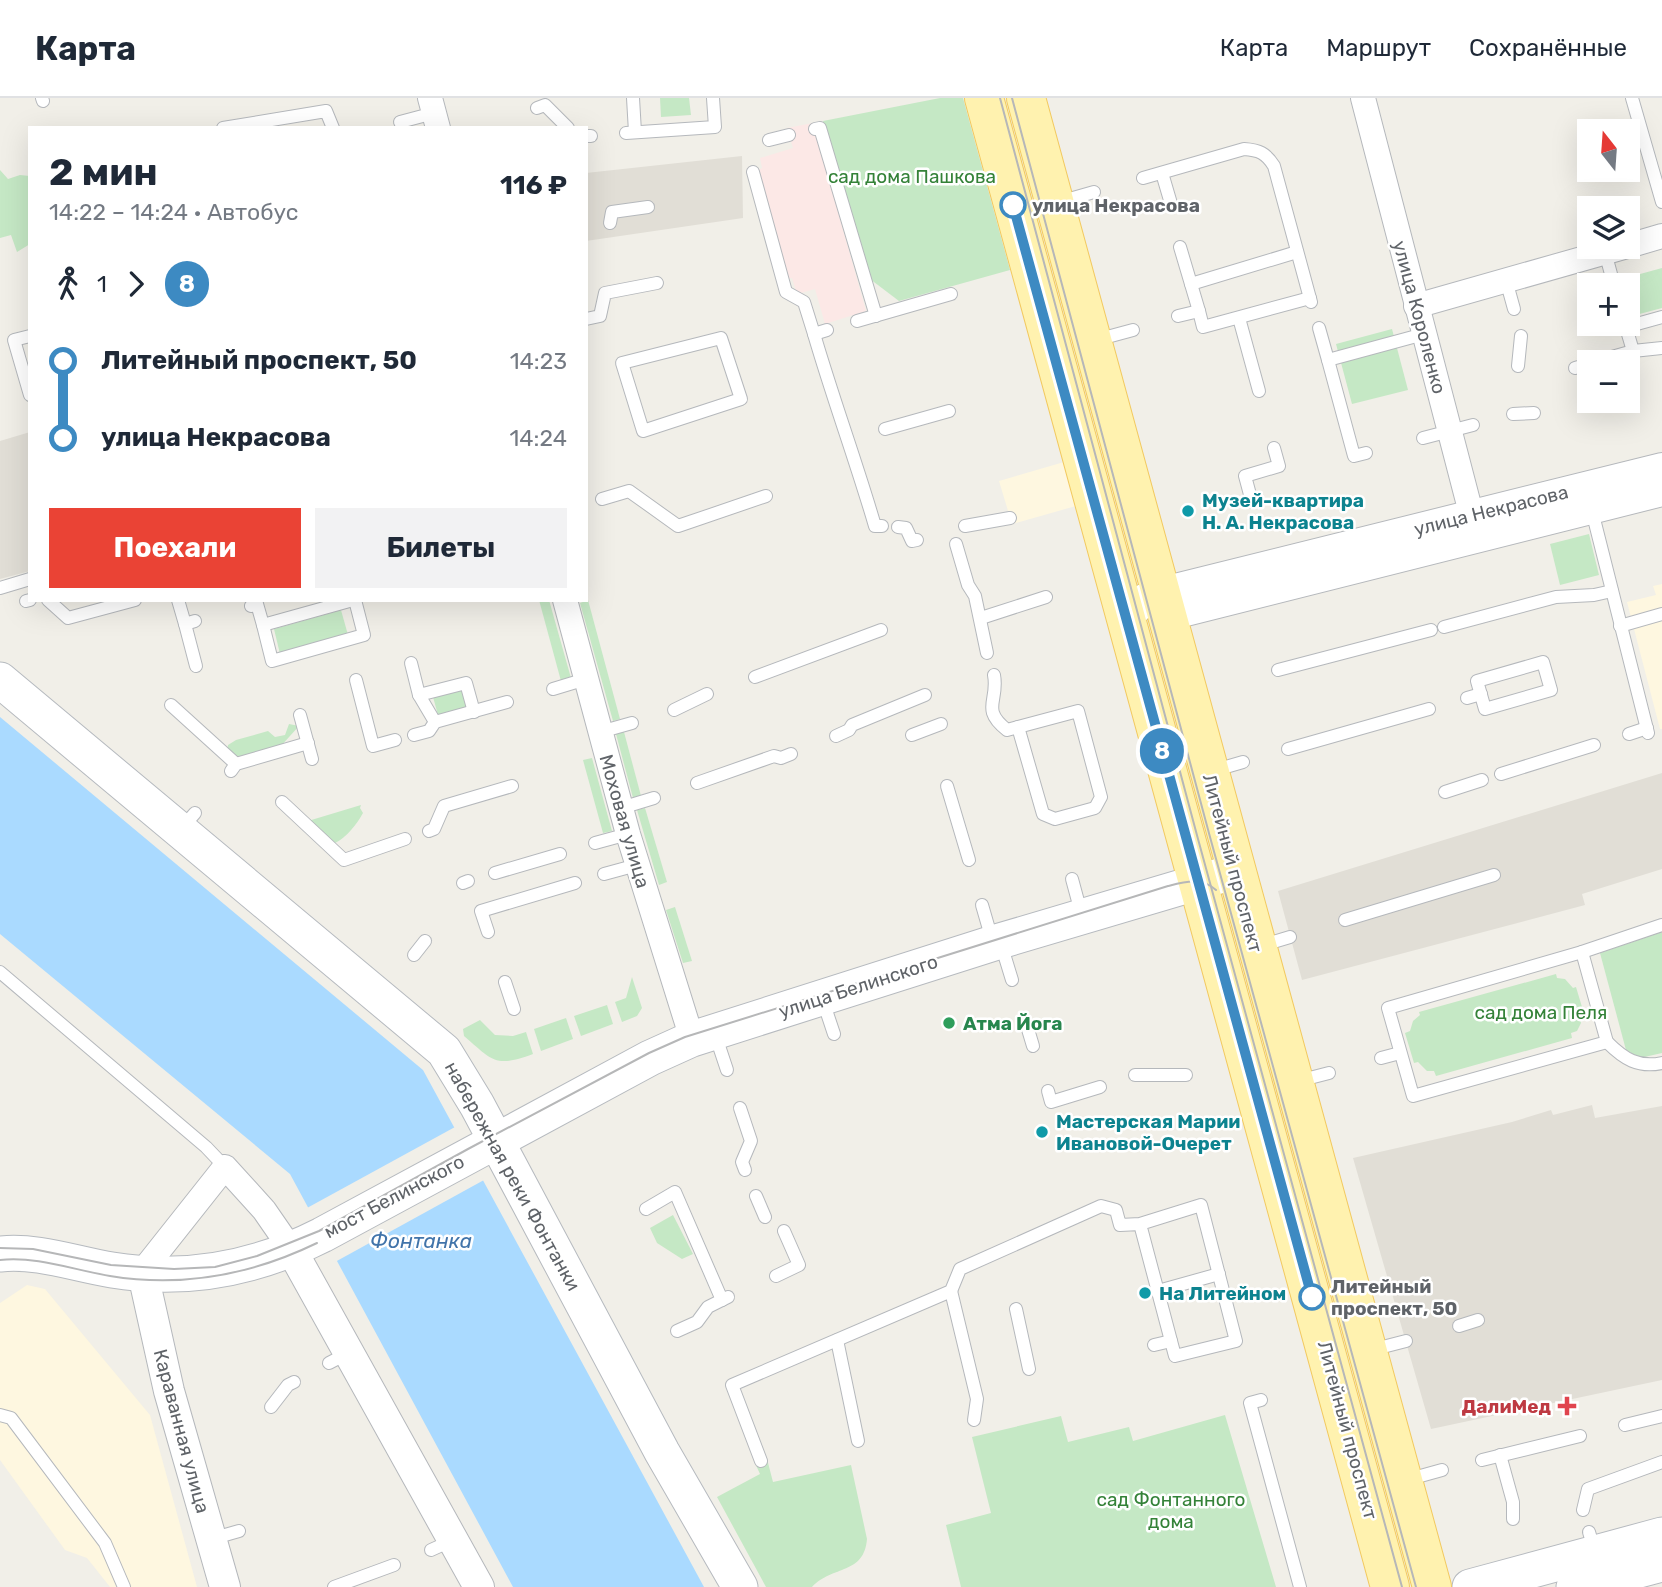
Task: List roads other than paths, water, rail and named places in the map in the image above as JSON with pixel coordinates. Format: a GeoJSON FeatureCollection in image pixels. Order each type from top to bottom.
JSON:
{"type":"FeatureCollection","features":[{"type":"Feature","properties":{"kind":"main road","name":"Литейный проспект"},"geometry":{"type":"LineString","coordinates":[[984,98],[1044,268],[1086,497],[1109,580],[1126,620],[1198,882],[1240,1060],[1327,1382],[1390,1587]]}},
{"type":"Feature","properties":{"kind":"main road","name":"Литейный проспект"},"geometry":{"type":"LineString","coordinates":[[1026,98],[1055,203],[1044,268],[1093,341],[1162,604],[1225,767],[1235,871],[1273,942],[1311,1078],[1367,1351],[1432,1587]]}},
{"type":"Feature","properties":{"kind":"main road","name":"набережная реки Фонтанки"},"geometry":{"type":"LineString","coordinates":[[0,680],[188,821],[288,914],[384,994],[444,1051],[483,1148],[740,1587]]}},
{"type":"Feature","properties":{"kind":"main road","name":"улица Белинского"},"geometry":{"type":"LineString","coordinates":[[483,1148],[650,1058],[703,1036],[997,942],[1235,871]]}},
{"type":"Feature","properties":{"kind":"main road","name":"мост Белинского"},"geometry":{"type":"LineString","coordinates":[[0,1254],[12,1252],[52,1257],[110,1270],[143,1274],[174,1276],[216,1272],[238,1267],[306,1242],[483,1148]]}},
{"type":"Feature","properties":{"kind":"main road"},"geometry":{"type":"LineString","coordinates":[[1590,1563],[1662,1535]]}},
{"type":"Feature","properties":{"kind":"main road"},"geometry":{"type":"LineString","coordinates":[[1470,1587],[1525,1563],[1662,1563]]}},
{"type":"Feature","properties":{"kind":"street","name":"улица Короленко"},"geometry":{"type":"LineString","coordinates":[[1363,98],[1424,334],[1461,428],[1475,525]]}},
{"type":"Feature","properties":{"kind":"street"},"geometry":{"type":"LineString","coordinates":[[1640,242],[1662,236]]}},
{"type":"Feature","properties":{"kind":"street"},"geometry":{"type":"LineString","coordinates":[[1416,306],[1580,259]]}},
{"type":"Feature","properties":{"kind":"street","name":"улица Некрасова"},"geometry":{"type":"LineString","coordinates":[[1162,604],[1267,559],[1475,525],[1589,497],[1662,468]]}},
{"type":"Feature","properties":{"kind":"street","name":"улица Некрасова"},"geometry":{"type":"LineString","coordinates":[[1589,497],[1662,491]]}},
{"type":"Feature","properties":{"kind":"street","name":"улица Некрасова"},"geometry":{"type":"LineString","coordinates":[[1126,620],[1146,598],[1162,604],[1385,567],[1475,525]]}},
{"type":"Feature","properties":{"kind":"street","name":"Моховая улица"},"geometry":{"type":"LineString","coordinates":[[566,602],[637,864],[703,1036]]}},
{"type":"Feature","properties":{"kind":"street"},"geometry":{"type":"LineString","coordinates":[[143,1274],[225,1167],[264,1210],[306,1242],[339,1357],[442,1545],[479,1587]]}},
{"type":"Feature","properties":{"kind":"street","name":"Караванная улица"},"geometry":{"type":"LineString","coordinates":[[143,1274],[169,1391],[225,1535],[225,1587]]}},
{"type":"Feature","properties":{"kind":"lane"},"geometry":{"type":"LineString","coordinates":[[633,98],[631,133],[715,127],[713,98]]}},
{"type":"Feature","properties":{"kind":"lane"},"geometry":{"type":"LineString","coordinates":[[1628,99],[1662,202]]}},
{"type":"Feature","properties":{"kind":"lane"},"geometry":{"type":"LineString","coordinates":[[537,108],[545,105],[566,126]]}},
{"type":"Feature","properties":{"kind":"lane"},"geometry":{"type":"LineString","coordinates":[[235,126],[326,111],[332,126]]}},
{"type":"Feature","properties":{"kind":"lane"},"geometry":{"type":"LineString","coordinates":[[400,122],[434,113]]}},
{"type":"Feature","properties":{"kind":"lane"},"geometry":{"type":"LineString","coordinates":[[814,129],[820,128],[876,316]]}},
{"type":"Feature","properties":{"kind":"lane"},"geometry":{"type":"LineString","coordinates":[[769,140],[789,135]]}},
{"type":"Feature","properties":{"kind":"lane"},"geometry":{"type":"LineString","coordinates":[[1143,178],[1244,149],[1256,150],[1267,156],[1274,166],[1311,300],[1203,327],[1180,247]]}},
{"type":"Feature","properties":{"kind":"lane"},"geometry":{"type":"LineString","coordinates":[[753,172],[786,292],[804,302],[820,332],[841,425],[853,438],[875,526],[882,526]]}},
{"type":"Feature","properties":{"kind":"lane"},"geometry":{"type":"LineString","coordinates":[[1162,173],[1172,207]]}},
{"type":"Feature","properties":{"kind":"lane"},"geometry":{"type":"LineString","coordinates":[[1055,203],[1094,192]]}},
{"type":"Feature","properties":{"kind":"lane"},"geometry":{"type":"LineString","coordinates":[[610,223],[612,212],[648,207]]}},
{"type":"Feature","properties":{"kind":"lane"},"geometry":{"type":"LineString","coordinates":[[1191,284],[1297,252]]}},
{"type":"Feature","properties":{"kind":"lane"},"geometry":{"type":"LineString","coordinates":[[1506,280],[1514,309]]}},
{"type":"Feature","properties":{"kind":"lane"},"geometry":{"type":"LineString","coordinates":[[588,319],[600,316],[606,293],[657,283]]}},
{"type":"Feature","properties":{"kind":"lane"},"geometry":{"type":"LineString","coordinates":[[857,321],[951,294]]}},
{"type":"Feature","properties":{"kind":"lane"},"geometry":{"type":"LineString","coordinates":[[1178,316],[1199,310]]}},
{"type":"Feature","properties":{"kind":"lane"},"geometry":{"type":"LineString","coordinates":[[1239,317],[1259,391]]}},
{"type":"Feature","properties":{"kind":"lane"},"geometry":{"type":"LineString","coordinates":[[1640,322],[1662,317]]}},
{"type":"Feature","properties":{"kind":"lane"},"geometry":{"type":"LineString","coordinates":[[1319,328],[1354,456],[1366,453]]}},
{"type":"Feature","properties":{"kind":"lane"},"geometry":{"type":"LineString","coordinates":[[1093,341],[1133,330]]}},
{"type":"Feature","properties":{"kind":"lane"},"geometry":{"type":"LineString","coordinates":[[1328,360],[1424,334]]}},
{"type":"Feature","properties":{"kind":"lane"},"geometry":{"type":"LineString","coordinates":[[28,336],[14,340],[28,388]]}},
{"type":"Feature","properties":{"kind":"lane"},"geometry":{"type":"LineString","coordinates":[[1518,366],[1521,336]]}},
{"type":"Feature","properties":{"kind":"lane"},"geometry":{"type":"LineString","coordinates":[[721,338],[741,399],[643,431],[632,398],[622,363],[721,338]]}},
{"type":"Feature","properties":{"kind":"lane"},"geometry":{"type":"LineString","coordinates":[[1640,350],[1662,348]]}},
{"type":"Feature","properties":{"kind":"lane"},"geometry":{"type":"LineString","coordinates":[[617,403],[632,398]]}},
{"type":"Feature","properties":{"kind":"lane"},"geometry":{"type":"LineString","coordinates":[[886,429],[949,411]]}},
{"type":"Feature","properties":{"kind":"lane"},"geometry":{"type":"LineString","coordinates":[[1513,414],[1534,413]]}},
{"type":"Feature","properties":{"kind":"lane"},"geometry":{"type":"LineString","coordinates":[[1423,438],[1461,428]]}},
{"type":"Feature","properties":{"kind":"lane"},"geometry":{"type":"LineString","coordinates":[[1252,502],[1245,476],[1279,466],[1274,448]]}},
{"type":"Feature","properties":{"kind":"lane"},"geometry":{"type":"LineString","coordinates":[[602,499],[629,491],[678,526],[766,496]]}},
{"type":"Feature","properties":{"kind":"lane"},"geometry":{"type":"LineString","coordinates":[[1589,497],[1647,731],[1629,734]]}},
{"type":"Feature","properties":{"kind":"lane"},"geometry":{"type":"LineString","coordinates":[[965,526],[1010,518]]}},
{"type":"Feature","properties":{"kind":"lane"},"geometry":{"type":"LineString","coordinates":[[898,527],[906,528],[912,541],[917,540]]}},
{"type":"Feature","properties":{"kind":"lane"},"geometry":{"type":"LineString","coordinates":[[956,544],[968,585],[975,596],[987,653]]}},
{"type":"Feature","properties":{"kind":"lane"},"geometry":{"type":"LineString","coordinates":[[0,588],[28,580]]}},
{"type":"Feature","properties":{"kind":"lane"},"geometry":{"type":"LineString","coordinates":[[1278,670],[1402,631],[1437,628],[1556,597],[1612,591]]}},
{"type":"Feature","properties":{"kind":"lane"},"geometry":{"type":"LineString","coordinates":[[981,618],[1046,597]]}},
{"type":"Feature","properties":{"kind":"lane"},"geometry":{"type":"LineString","coordinates":[[50,602],[68,618],[128,602]]}},
{"type":"Feature","properties":{"kind":"lane"},"geometry":{"type":"LineString","coordinates":[[179,602],[190,623],[196,666]]}},
{"type":"Feature","properties":{"kind":"lane"},"geometry":{"type":"LineString","coordinates":[[263,625],[347,602]]}},
{"type":"Feature","properties":{"kind":"lane"},"geometry":{"type":"LineString","coordinates":[[255,603],[272,661],[365,635],[355,602]]}},
{"type":"Feature","properties":{"kind":"lane"},"geometry":{"type":"LineString","coordinates":[[1620,626],[1662,614]]}},
{"type":"Feature","properties":{"kind":"lane"},"geometry":{"type":"LineString","coordinates":[[755,677],[881,630]]}},
{"type":"Feature","properties":{"kind":"lane"},"geometry":{"type":"LineString","coordinates":[[1543,662],[1551,690],[1485,709],[1481,694],[1477,681],[1543,662]]}},
{"type":"Feature","properties":{"kind":"lane"},"geometry":{"type":"LineString","coordinates":[[411,663],[419,695],[435,722]]}},
{"type":"Feature","properties":{"kind":"lane"},"geometry":{"type":"LineString","coordinates":[[993,675],[995,681],[986,707],[995,721],[1007,730],[1018,727],[1078,711],[1101,797],[1095,808],[1057,825],[1043,814],[1018,727]]}},
{"type":"Feature","properties":{"kind":"lane"},"geometry":{"type":"LineString","coordinates":[[356,680],[361,718],[373,746],[395,740]]}},
{"type":"Feature","properties":{"kind":"lane"},"geometry":{"type":"LineString","coordinates":[[553,690],[586,680]]}},
{"type":"Feature","properties":{"kind":"lane"},"geometry":{"type":"LineString","coordinates":[[419,695],[466,683],[474,712]]}},
{"type":"Feature","properties":{"kind":"lane"},"geometry":{"type":"LineString","coordinates":[[674,710],[707,694]]}},
{"type":"Feature","properties":{"kind":"lane"},"geometry":{"type":"LineString","coordinates":[[1467,698],[1481,694]]}},
{"type":"Feature","properties":{"kind":"lane"},"geometry":{"type":"LineString","coordinates":[[836,736],[849,730],[852,725],[925,695]]}},
{"type":"Feature","properties":{"kind":"lane"},"geometry":{"type":"LineString","coordinates":[[414,735],[429,731],[435,722],[507,702]]}},
{"type":"Feature","properties":{"kind":"lane"},"geometry":{"type":"LineString","coordinates":[[171,705],[234,767],[307,736]]}},
{"type":"Feature","properties":{"kind":"lane"},"geometry":{"type":"LineString","coordinates":[[1288,749],[1429,709]]}},
{"type":"Feature","properties":{"kind":"lane"},"geometry":{"type":"LineString","coordinates":[[300,715],[312,760]]}},
{"type":"Feature","properties":{"kind":"lane"},"geometry":{"type":"LineString","coordinates":[[600,732],[632,723]]}},
{"type":"Feature","properties":{"kind":"lane"},"geometry":{"type":"LineString","coordinates":[[912,735],[941,724]]}},
{"type":"Feature","properties":{"kind":"lane"},"geometry":{"type":"LineString","coordinates":[[1501,774],[1594,745]]}},
{"type":"Feature","properties":{"kind":"lane"},"geometry":{"type":"LineString","coordinates":[[697,783],[774,756],[781,758],[791,754]]}},
{"type":"Feature","properties":{"kind":"lane"},"geometry":{"type":"LineString","coordinates":[[1445,792],[1482,780]]}},
{"type":"Feature","properties":{"kind":"lane"},"geometry":{"type":"LineString","coordinates":[[429,831],[434,829],[444,806],[512,786]]}},
{"type":"Feature","properties":{"kind":"lane"},"geometry":{"type":"LineString","coordinates":[[947,786],[969,860]]}},
{"type":"Feature","properties":{"kind":"lane"},"geometry":{"type":"LineString","coordinates":[[621,808],[654,798]]}},
{"type":"Feature","properties":{"kind":"lane"},"geometry":{"type":"LineString","coordinates":[[282,802],[337,858],[344,860],[405,839]]}},
{"type":"Feature","properties":{"kind":"lane"},"geometry":{"type":"LineString","coordinates":[[595,843],[628,834]]}},
{"type":"Feature","properties":{"kind":"lane"},"geometry":{"type":"LineString","coordinates":[[495,873],[560,854]]}},
{"type":"Feature","properties":{"kind":"lane"},"geometry":{"type":"LineString","coordinates":[[604,874],[637,864]]}},
{"type":"Feature","properties":{"kind":"lane"},"geometry":{"type":"LineString","coordinates":[[1345,920],[1494,875]]}},
{"type":"Feature","properties":{"kind":"lane"},"geometry":{"type":"LineString","coordinates":[[1072,879],[1082,916]]}},
{"type":"Feature","properties":{"kind":"lane"},"geometry":{"type":"LineString","coordinates":[[488,932],[481,911],[575,883]]}},
{"type":"Feature","properties":{"kind":"lane"},"geometry":{"type":"LineString","coordinates":[[982,905],[1012,980]]}},
{"type":"Feature","properties":{"kind":"lane"},"geometry":{"type":"LineString","coordinates":[[1607,1042],[1413,1096],[1388,1008],[1582,952],[1662,925]]}},
{"type":"Feature","properties":{"kind":"lane"},"geometry":{"type":"LineString","coordinates":[[414,955],[425,941]]}},
{"type":"Feature","properties":{"kind":"lane"},"geometry":{"type":"LineString","coordinates":[[1582,952],[1607,1042],[1620,1055],[1634,1063],[1662,1063]]}},
{"type":"Feature","properties":{"kind":"lane"},"geometry":{"type":"LineString","coordinates":[[0,972],[206,1147],[225,1167]]}},
{"type":"Feature","properties":{"kind":"lane"},"geometry":{"type":"LineString","coordinates":[[505,982],[514,1009]]}},
{"type":"Feature","properties":{"kind":"lane"},"geometry":{"type":"LineString","coordinates":[[822,998],[834,1034]]}},
{"type":"Feature","properties":{"kind":"lane"},"geometry":{"type":"LineString","coordinates":[[1027,1026],[1033,1046]]}},
{"type":"Feature","properties":{"kind":"lane"},"geometry":{"type":"LineString","coordinates":[[703,1036],[727,1070]]}},
{"type":"Feature","properties":{"kind":"lane"},"geometry":{"type":"LineString","coordinates":[[1381,1058],[1401,1053]]}},
{"type":"Feature","properties":{"kind":"lane"},"geometry":{"type":"LineString","coordinates":[[1135,1076],[1186,1076]]}},
{"type":"Feature","properties":{"kind":"lane"},"geometry":{"type":"LineString","coordinates":[[1048,1091],[1051,1102],[1100,1087]]}},
{"type":"Feature","properties":{"kind":"lane"},"geometry":{"type":"LineString","coordinates":[[740,1108],[751,1141],[741,1162],[745,1170]]}},
{"type":"Feature","properties":{"kind":"lane"},"geometry":{"type":"LineString","coordinates":[[646,1209],[675,1192],[726,1298],[708,1307],[696,1322],[677,1331]]}},
{"type":"Feature","properties":{"kind":"lane"},"geometry":{"type":"LineString","coordinates":[[756,1196],[765,1217]]}},
{"type":"Feature","properties":{"kind":"lane"},"geometry":{"type":"LineString","coordinates":[[974,1420],[977,1399],[970,1347],[951,1291],[960,1269],[1101,1206],[1116,1210],[1120,1225],[1140,1224],[1201,1205],[1220,1266],[1236,1341],[1175,1356],[1140,1224]]}},
{"type":"Feature","properties":{"kind":"lane"},"geometry":{"type":"LineString","coordinates":[[776,1276],[799,1265],[784,1231]]}},
{"type":"Feature","properties":{"kind":"lane"},"geometry":{"type":"LineString","coordinates":[[1158,1291],[1220,1266]]}},
{"type":"Feature","properties":{"kind":"lane"},"geometry":{"type":"LineString","coordinates":[[761,1461],[732,1385],[951,1291]]}},
{"type":"Feature","properties":{"kind":"lane"},"geometry":{"type":"LineString","coordinates":[[1016,1309],[1016,1336],[1029,1369]]}},
{"type":"Feature","properties":{"kind":"lane"},"geometry":{"type":"LineString","coordinates":[[1459,1326],[1478,1320]]}},
{"type":"Feature","properties":{"kind":"lane"},"geometry":{"type":"LineString","coordinates":[[837,1340],[858,1441]]}},
{"type":"Feature","properties":{"kind":"lane"},"geometry":{"type":"LineString","coordinates":[[1367,1351],[1406,1340]]}},
{"type":"Feature","properties":{"kind":"lane"},"geometry":{"type":"LineString","coordinates":[[1154,1345],[1171,1341]]}},
{"type":"Feature","properties":{"kind":"lane"},"geometry":{"type":"LineString","coordinates":[[271,1407],[288,1385],[294,1382]]}},
{"type":"Feature","properties":{"kind":"lane"},"geometry":{"type":"LineString","coordinates":[[1261,1400],[1250,1403],[1300,1587]]}},
{"type":"Feature","properties":{"kind":"lane"},"geometry":{"type":"LineString","coordinates":[[0,1415],[11,1418],[105,1543],[124,1587]]}},
{"type":"Feature","properties":{"kind":"lane"},"geometry":{"type":"LineString","coordinates":[[1625,1425],[1661,1419]]}},
{"type":"Feature","properties":{"kind":"lane"},"geometry":{"type":"LineString","coordinates":[[1482,1460],[1580,1436]]}},
{"type":"Feature","properties":{"kind":"lane"},"geometry":{"type":"LineString","coordinates":[[1500,1455],[1513,1502],[1513,1519]]}},
{"type":"Feature","properties":{"kind":"lane"},"geometry":{"type":"LineString","coordinates":[[1583,1510],[1588,1489],[1662,1462]]}},
{"type":"Feature","properties":{"kind":"lane"},"geometry":{"type":"LineString","coordinates":[[1403,1481],[1442,1470]]}},
{"type":"Feature","properties":{"kind":"lane"},"geometry":{"type":"LineString","coordinates":[[334,1587],[394,1565]]}},
{"type":"Feature","properties":{"kind":"water","name":"Фонтанка"},"geometry":{"type":"Polygon","coordinates":[[[0,717],[423,1070],[704,1587],[513,1587],[290,1174],[0,934],[0,717]]]}},
{"type":"Feature","properties":{"kind":"tram line"},"geometry":{"type":"LineString","coordinates":[[1000,98],[1402,1587]]}},
{"type":"Feature","properties":{"kind":"tram line"},"geometry":{"type":"LineString","coordinates":[[1012,98],[1210,837],[1416,1587]]}},
{"type":"Feature","properties":{"kind":"tram line"},"geometry":{"type":"LineString","coordinates":[[0,1248],[33,1249],[111,1265],[174,1269],[215,1267],[257,1256],[319,1231],[649,1053],[685,1037],[1168,886],[1199,882],[1216,890]]}},
{"type":"Feature","properties":{"kind":"tram line"},"geometry":{"type":"LineString","coordinates":[[0,1260],[28,1260],[137,1279],[190,1279],[242,1271],[317,1243]]}},
{"type":"Feature","properties":{"kind":"place","name":"улица Некрасова"},"geometry":{"type":"Point","coordinates":[1013,205]}},
{"type":"Feature","properties":{"kind":"place","name":"Музей-квартира Н. А. Некрасова"},"geometry":{"type":"Point","coordinates":[1188,511]}},
{"type":"Feature","properties":{"kind":"place","name":"Атма Йога"},"geometry":{"type":"Point","coordinates":[949,1023]}},
{"type":"Feature","properties":{"kind":"place","name":"Мастерская Марии Ивановой-Очерет"},"geometry":{"type":"Point","coordinates":[1042,1132]}},
{"type":"Feature","properties":{"kind":"place","name":"На Литейном"},"geometry":{"type":"Point","coordinates":[1145,1293]}},
{"type":"Feature","properties":{"kind":"place","name":"Литейный проспект, 50"},"geometry":{"type":"Point","coordinates":[1312,1297]}},
{"type":"Feature","properties":{"kind":"place","name":"ДалиМед"},"geometry":{"type":"Point","coordinates":[1567,1406]}},
{"type":"Feature","properties":{"kind":"park label","name":"сад дома Пашкова"},"geometry":{"type":"Point","coordinates":[912,176]}},
{"type":"Feature","properties":{"kind":"park label","name":"сад дома Пеля"},"geometry":{"type":"Point","coordinates":[1541,1012]}},
{"type":"Feature","properties":{"kind":"park label","name":"сад Фонтанного дома"},"geometry":{"type":"Point","coordinates":[1171,1510]}}]}
